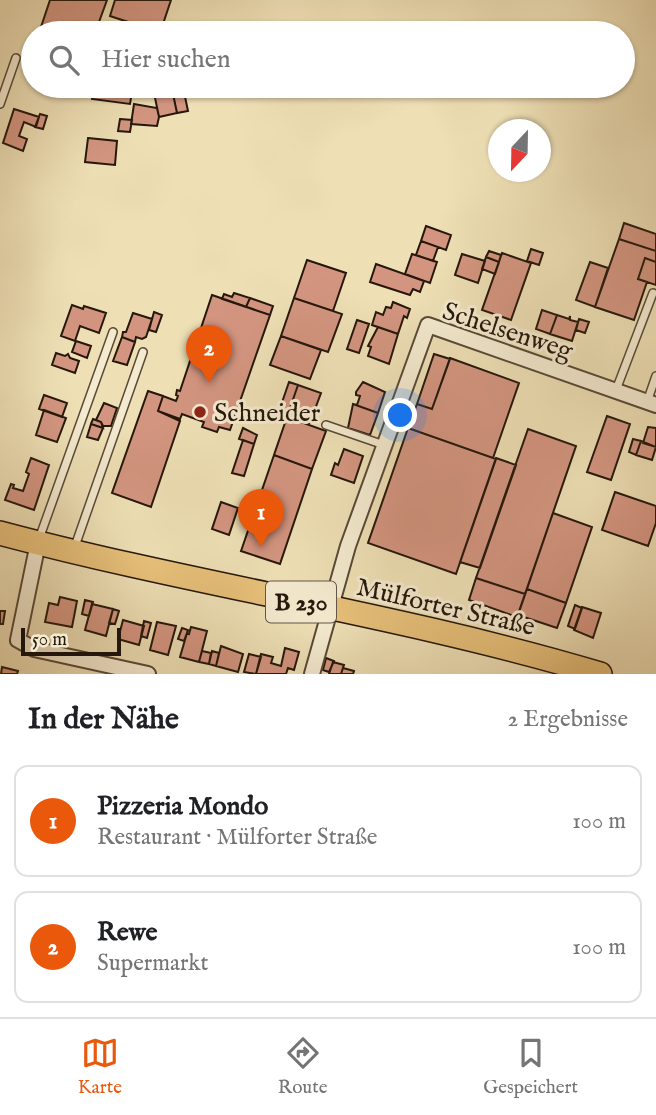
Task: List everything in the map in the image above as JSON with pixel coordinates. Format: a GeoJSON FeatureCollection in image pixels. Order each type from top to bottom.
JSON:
{"type":"FeatureCollection","features":[{"type":"Feature","properties":{"kind":"main road","name":"Mülforter Straße"},"geometry":{"type":"LineString","coordinates":[[0,533],[509,649],[600,674]]}},
{"type":"Feature","properties":{"kind":"street","name":"Schelsenweg"},"geometry":{"type":"LineString","coordinates":[[312,674],[348,546],[428,325],[652,404]]}},
{"type":"Feature","properties":{"kind":"street"},"geometry":{"type":"LineString","coordinates":[[38,543],[18,640],[34,649],[148,674]]}},
{"type":"Feature","properties":{"kind":"lane"},"geometry":{"type":"LineString","coordinates":[[0,104],[16,58]]}},
{"type":"Feature","properties":{"kind":"lane"},"geometry":{"type":"LineString","coordinates":[[616,391],[653,293]]}},
{"type":"Feature","properties":{"kind":"lane"},"geometry":{"type":"LineString","coordinates":[[38,543],[113,332]]}},
{"type":"Feature","properties":{"kind":"lane"},"geometry":{"type":"LineString","coordinates":[[74,551],[144,352]]}},
{"type":"Feature","properties":{"kind":"lane"},"geometry":{"type":"LineString","coordinates":[[652,404],[656,376]]}},
{"type":"Feature","properties":{"kind":"lane"},"geometry":{"type":"LineString","coordinates":[[326,425],[384,445]]}},
{"type":"Feature","properties":{"kind":"building"},"geometry":{"type":"Polygon","coordinates":[[[50,0],[107,0],[99,21],[43,21],[50,0]]]}},
{"type":"Feature","properties":{"kind":"building"},"geometry":{"type":"Polygon","coordinates":[[[115,0],[171,0],[164,21],[125,21],[110,16],[115,0]]]}},
{"type":"Feature","properties":{"kind":"building"},"geometry":{"type":"Polygon","coordinates":[[[92,98],[131,98],[130,104],[92,98]]]}},
{"type":"Feature","properties":{"kind":"building"},"geometry":{"type":"Polygon","coordinates":[[[155,98],[174,98],[177,113],[159,117],[155,98]]]}},
{"type":"Feature","properties":{"kind":"building"},"geometry":{"type":"Polygon","coordinates":[[[174,98],[185,98],[188,111],[177,113],[174,98]]]}},
{"type":"Feature","properties":{"kind":"building"},"geometry":{"type":"Polygon","coordinates":[[[134,104],[157,108],[157,126],[131,124],[134,104]]]}},
{"type":"Feature","properties":{"kind":"building"},"geometry":{"type":"Polygon","coordinates":[[[14,109],[39,117],[36,127],[24,122],[19,136],[27,139],[23,151],[3,143],[14,109]]]}},
{"type":"Feature","properties":{"kind":"building"},"geometry":{"type":"Polygon","coordinates":[[[40,114],[47,116],[43,129],[35,127],[40,114]]]}},
{"type":"Feature","properties":{"kind":"building"},"geometry":{"type":"Polygon","coordinates":[[[120,119],[132,120],[130,132],[118,131],[120,119]]]}},
{"type":"Feature","properties":{"kind":"building"},"geometry":{"type":"Polygon","coordinates":[[[88,138],[117,141],[115,165],[85,162],[88,138]]]}},
{"type":"Feature","properties":{"kind":"building"},"geometry":{"type":"Polygon","coordinates":[[[624,223],[656,234],[656,251],[619,239],[624,223]]]}},
{"type":"Feature","properties":{"kind":"building"},"geometry":{"type":"Polygon","coordinates":[[[426,226],[451,235],[446,250],[421,241],[426,226]]]}},
{"type":"Feature","properties":{"kind":"building"},"geometry":{"type":"Polygon","coordinates":[[[619,239],[656,251],[656,262],[645,258],[638,279],[647,282],[634,320],[595,307],[619,239]]]}},
{"type":"Feature","properties":{"kind":"building"},"geometry":{"type":"Polygon","coordinates":[[[421,241],[438,247],[433,261],[416,255],[421,241]]]}},
{"type":"Feature","properties":{"kind":"building"},"geometry":{"type":"Polygon","coordinates":[[[531,249],[543,253],[539,265],[527,261],[531,249]]]}},
{"type":"Feature","properties":{"kind":"building"},"geometry":{"type":"Polygon","coordinates":[[[489,251],[501,255],[499,262],[486,257],[489,251]]]}},
{"type":"Feature","properties":{"kind":"building"},"geometry":{"type":"Polygon","coordinates":[[[502,253],[531,263],[511,320],[482,310],[502,253]]]}},
{"type":"Feature","properties":{"kind":"building"},"geometry":{"type":"Polygon","coordinates":[[[412,254],[437,262],[430,283],[405,274],[412,254]]]}},
{"type":"Feature","properties":{"kind":"building"},"geometry":{"type":"Polygon","coordinates":[[[462,254],[485,261],[478,283],[455,275],[462,254]]]}},
{"type":"Feature","properties":{"kind":"building"},"geometry":{"type":"Polygon","coordinates":[[[486,257],[499,262],[495,274],[482,269],[486,257]]]}},
{"type":"Feature","properties":{"kind":"building"},"geometry":{"type":"Polygon","coordinates":[[[645,258],[656,262],[656,285],[638,279],[645,258]]]}},
{"type":"Feature","properties":{"kind":"building"},"geometry":{"type":"Polygon","coordinates":[[[307,260],[346,273],[333,311],[294,298],[307,260]]]}},
{"type":"Feature","properties":{"kind":"building"},"geometry":{"type":"Polygon","coordinates":[[[590,262],[608,268],[595,307],[576,300],[590,262]]]}},
{"type":"Feature","properties":{"kind":"building"},"geometry":{"type":"Polygon","coordinates":[[[376,264],[424,281],[420,292],[413,289],[410,295],[370,282],[376,264]]]}},
{"type":"Feature","properties":{"kind":"building"},"geometry":{"type":"Polygon","coordinates":[[[234,293],[250,298],[246,307],[222,299],[224,294],[232,297],[234,293]]]}},
{"type":"Feature","properties":{"kind":"building"},"geometry":{"type":"Polygon","coordinates":[[[212,295],[270,315],[230,430],[219,427],[217,432],[202,427],[204,422],[182,414],[180,419],[158,411],[163,396],[176,401],[177,390],[180,391],[212,295]]]}},
{"type":"Feature","properties":{"kind":"building"},"geometry":{"type":"Polygon","coordinates":[[[250,298],[273,306],[270,315],[246,307],[250,298]]]}},
{"type":"Feature","properties":{"kind":"building"},"geometry":{"type":"Polygon","coordinates":[[[294,298],[342,314],[328,352],[281,336],[294,298]]]}},
{"type":"Feature","properties":{"kind":"building"},"geometry":{"type":"Polygon","coordinates":[[[393,302],[410,309],[407,318],[404,316],[398,334],[372,325],[376,312],[383,315],[386,307],[391,308],[393,302]]]}},
{"type":"Feature","properties":{"kind":"building"},"geometry":{"type":"Polygon","coordinates":[[[72,305],[106,313],[99,333],[80,326],[75,341],[61,336],[72,305]]]}},
{"type":"Feature","properties":{"kind":"building"},"geometry":{"type":"Polygon","coordinates":[[[542,310],[557,315],[550,334],[536,329],[542,310]]]}},
{"type":"Feature","properties":{"kind":"building"},"geometry":{"type":"Polygon","coordinates":[[[154,312],[162,315],[156,332],[149,330],[154,312]]]}},
{"type":"Feature","properties":{"kind":"building"},"geometry":{"type":"Polygon","coordinates":[[[133,313],[152,319],[146,337],[136,337],[135,342],[122,337],[133,313]]]}},
{"type":"Feature","properties":{"kind":"building"},"geometry":{"type":"Polygon","coordinates":[[[557,315],[569,319],[570,316],[570,320],[578,322],[572,341],[550,334],[557,315]]]}},
{"type":"Feature","properties":{"kind":"building"},"geometry":{"type":"Polygon","coordinates":[[[579,319],[589,322],[585,333],[576,330],[579,319]]]}},
{"type":"Feature","properties":{"kind":"building"},"geometry":{"type":"Polygon","coordinates":[[[357,320],[369,324],[359,353],[347,349],[357,320]]]}},
{"type":"Feature","properties":{"kind":"building"},"geometry":{"type":"Polygon","coordinates":[[[378,327],[398,334],[389,364],[368,356],[371,347],[368,346],[378,327]]]}},
{"type":"Feature","properties":{"kind":"building"},"geometry":{"type":"Polygon","coordinates":[[[281,336],[321,350],[310,379],[270,365],[281,336]]]}},
{"type":"Feature","properties":{"kind":"building"},"geometry":{"type":"Polygon","coordinates":[[[122,337],[135,342],[127,365],[113,361],[122,337]]]}},
{"type":"Feature","properties":{"kind":"building"},"geometry":{"type":"Polygon","coordinates":[[[76,341],[91,346],[87,358],[72,352],[76,341]]]}},
{"type":"Feature","properties":{"kind":"building"},"geometry":{"type":"Polygon","coordinates":[[[56,353],[65,356],[68,354],[70,358],[79,361],[75,373],[52,365],[56,353]]]}},
{"type":"Feature","properties":{"kind":"building"},"geometry":{"type":"Polygon","coordinates":[[[434,354],[450,359],[432,409],[417,404],[434,354]]]}},
{"type":"Feature","properties":{"kind":"building"},"geometry":{"type":"Polygon","coordinates":[[[450,358],[519,383],[493,458],[408,428],[417,404],[432,409],[450,358]]]}},
{"type":"Feature","properties":{"kind":"building"},"geometry":{"type":"Polygon","coordinates":[[[289,382],[298,385],[287,417],[278,414],[289,382]]]}},
{"type":"Feature","properties":{"kind":"building"},"geometry":{"type":"Polygon","coordinates":[[[363,382],[385,392],[378,413],[353,404],[357,405],[360,396],[356,395],[356,392],[363,382]]]}},
{"type":"Feature","properties":{"kind":"building"},"geometry":{"type":"Polygon","coordinates":[[[298,385],[321,393],[309,425],[287,417],[298,385]]]}},
{"type":"Feature","properties":{"kind":"building"},"geometry":{"type":"Polygon","coordinates":[[[148,391],[163,396],[158,411],[180,421],[151,507],[112,493],[148,391]]]}},
{"type":"Feature","properties":{"kind":"building"},"geometry":{"type":"Polygon","coordinates":[[[44,395],[67,403],[62,417],[39,409],[44,395]]]}},
{"type":"Feature","properties":{"kind":"building"},"geometry":{"type":"Polygon","coordinates":[[[104,403],[117,408],[111,426],[103,426],[96,420],[104,403]]]}},
{"type":"Feature","properties":{"kind":"building"},"geometry":{"type":"Polygon","coordinates":[[[353,404],[378,413],[370,435],[348,428],[353,404]]]}},
{"type":"Feature","properties":{"kind":"building"},"geometry":{"type":"Polygon","coordinates":[[[44,410],[66,418],[57,442],[36,435],[44,410]]]}},
{"type":"Feature","properties":{"kind":"building"},"geometry":{"type":"Polygon","coordinates":[[[607,416],[630,424],[611,480],[587,472],[607,416]]]}},
{"type":"Feature","properties":{"kind":"building"},"geometry":{"type":"Polygon","coordinates":[[[287,417],[326,431],[312,469],[274,455],[287,417]]]}},
{"type":"Feature","properties":{"kind":"building"},"geometry":{"type":"Polygon","coordinates":[[[93,419],[101,422],[103,428],[91,424],[93,419]]]}},
{"type":"Feature","properties":{"kind":"building"},"geometry":{"type":"Polygon","coordinates":[[[91,424],[103,428],[98,440],[87,437],[91,424]]]}},
{"type":"Feature","properties":{"kind":"building"},"geometry":{"type":"Polygon","coordinates":[[[648,427],[656,428],[656,447],[643,443],[648,427]]]}},
{"type":"Feature","properties":{"kind":"building"},"geometry":{"type":"Polygon","coordinates":[[[243,428],[257,435],[254,444],[239,439],[243,428]]]}},
{"type":"Feature","properties":{"kind":"building"},"geometry":{"type":"Polygon","coordinates":[[[408,428],[496,459],[456,574],[368,543],[408,428]]]}},
{"type":"Feature","properties":{"kind":"building"},"geometry":{"type":"Polygon","coordinates":[[[528,429],[576,446],[525,594],[476,578],[528,429]]]}},
{"type":"Feature","properties":{"kind":"building"},"geometry":{"type":"Polygon","coordinates":[[[633,439],[641,441],[636,455],[629,452],[633,439]]]}},
{"type":"Feature","properties":{"kind":"building"},"geometry":{"type":"Polygon","coordinates":[[[243,440],[254,444],[244,476],[232,473],[243,440]]]}},
{"type":"Feature","properties":{"kind":"building"},"geometry":{"type":"Polygon","coordinates":[[[641,441],[656,447],[652,460],[636,455],[641,441]]]}},
{"type":"Feature","properties":{"kind":"building"},"geometry":{"type":"Polygon","coordinates":[[[344,449],[363,456],[354,483],[331,475],[344,449]]]}},
{"type":"Feature","properties":{"kind":"building"},"geometry":{"type":"Polygon","coordinates":[[[274,455],[312,469],[280,564],[241,551],[274,455]]]}},
{"type":"Feature","properties":{"kind":"building"},"geometry":{"type":"Polygon","coordinates":[[[31,458],[49,465],[34,510],[5,500],[11,484],[14,485],[13,488],[23,491],[31,458]]]}},
{"type":"Feature","properties":{"kind":"building"},"geometry":{"type":"Polygon","coordinates":[[[496,458],[516,465],[480,568],[460,562],[496,458]]]}},
{"type":"Feature","properties":{"kind":"building"},"geometry":{"type":"Polygon","coordinates":[[[615,492],[656,506],[656,523],[648,546],[602,530],[615,492]]]}},
{"type":"Feature","properties":{"kind":"building"},"geometry":{"type":"Polygon","coordinates":[[[221,502],[238,508],[229,535],[212,529],[221,502]]]}},
{"type":"Feature","properties":{"kind":"building"},"geometry":{"type":"Polygon","coordinates":[[[553,513],[592,527],[566,603],[527,589],[553,513]]]}},
{"type":"Feature","properties":{"kind":"building"},"geometry":{"type":"Polygon","coordinates":[[[476,578],[525,594],[517,617],[469,600],[476,578]]]}},
{"type":"Feature","properties":{"kind":"building"},"geometry":{"type":"Polygon","coordinates":[[[527,589],[566,603],[557,628],[518,615],[527,589]]]}},
{"type":"Feature","properties":{"kind":"building"},"geometry":{"type":"Polygon","coordinates":[[[60,597],[77,601],[72,627],[45,622],[49,603],[58,605],[60,597]]]}},
{"type":"Feature","properties":{"kind":"building"},"geometry":{"type":"Polygon","coordinates":[[[85,600],[93,602],[89,616],[82,614],[85,600]]]}},
{"type":"Feature","properties":{"kind":"building"},"geometry":{"type":"Polygon","coordinates":[[[92,604],[113,609],[106,636],[85,630],[92,604]]]}},
{"type":"Feature","properties":{"kind":"building"},"geometry":{"type":"Polygon","coordinates":[[[575,605],[582,608],[575,629],[568,626],[575,605]]]}},
{"type":"Feature","properties":{"kind":"building"},"geometry":{"type":"Polygon","coordinates":[[[582,607],[601,613],[593,638],[574,630],[582,607]]]}},
{"type":"Feature","properties":{"kind":"building"},"geometry":{"type":"Polygon","coordinates":[[[113,609],[119,611],[115,624],[109,623],[113,609]]]}},
{"type":"Feature","properties":{"kind":"building"},"geometry":{"type":"Polygon","coordinates":[[[0,611],[5,611],[3,624],[0,624],[0,611]]]}},
{"type":"Feature","properties":{"kind":"building"},"geometry":{"type":"Polygon","coordinates":[[[123,620],[144,626],[139,645],[118,639],[123,620]]]}},
{"type":"Feature","properties":{"kind":"building"},"geometry":{"type":"Polygon","coordinates":[[[144,621],[151,623],[147,638],[141,636],[144,621]]]}},
{"type":"Feature","properties":{"kind":"building"},"geometry":{"type":"Polygon","coordinates":[[[157,622],[176,626],[168,655],[150,650],[157,622]]]}},
{"type":"Feature","properties":{"kind":"building"},"geometry":{"type":"Polygon","coordinates":[[[191,627],[207,631],[199,662],[180,657],[191,627]]]}},
{"type":"Feature","properties":{"kind":"building"},"geometry":{"type":"Polygon","coordinates":[[[182,628],[188,630],[184,641],[178,639],[182,628]]]}},
{"type":"Feature","properties":{"kind":"building"},"geometry":{"type":"Polygon","coordinates":[[[221,646],[243,654],[238,672],[216,666],[221,646]]]}},
{"type":"Feature","properties":{"kind":"building"},"geometry":{"type":"Polygon","coordinates":[[[285,648],[299,652],[294,670],[288,668],[286,674],[256,674],[261,654],[273,657],[271,663],[281,666],[285,648]]]}},
{"type":"Feature","properties":{"kind":"building"},"geometry":{"type":"Polygon","coordinates":[[[202,651],[211,653],[209,664],[199,662],[202,651]]]}},
{"type":"Feature","properties":{"kind":"building"},"geometry":{"type":"Polygon","coordinates":[[[212,651],[219,653],[216,666],[209,664],[212,651]]]}},
{"type":"Feature","properties":{"kind":"building"},"geometry":{"type":"Polygon","coordinates":[[[249,654],[261,657],[256,674],[244,672],[249,654]]]}},
{"type":"Feature","properties":{"kind":"building"},"geometry":{"type":"Polygon","coordinates":[[[326,658],[334,661],[329,672],[323,670],[326,658]]]}},
{"type":"Feature","properties":{"kind":"building"},"geometry":{"type":"Polygon","coordinates":[[[333,662],[344,665],[341,674],[329,674],[333,662]]]}},
{"type":"Feature","properties":{"kind":"building"},"geometry":{"type":"Polygon","coordinates":[[[2,667],[18,671],[17,674],[1,674],[2,667]]]}},
{"type":"Feature","properties":{"kind":"building"},"geometry":{"type":"Polygon","coordinates":[[[343,668],[354,671],[353,674],[341,674],[343,668]]]}},
{"type":"Feature","properties":{"kind":"place","name":"Rewe"},"geometry":{"type":"Point","coordinates":[209,383]}},
{"type":"Feature","properties":{"kind":"place","name":"Schneider"},"geometry":{"type":"Point","coordinates":[200,412]}},
{"type":"Feature","properties":{"kind":"place","name":"Pizzeria Mondo"},"geometry":{"type":"Point","coordinates":[261,547]}}]}
